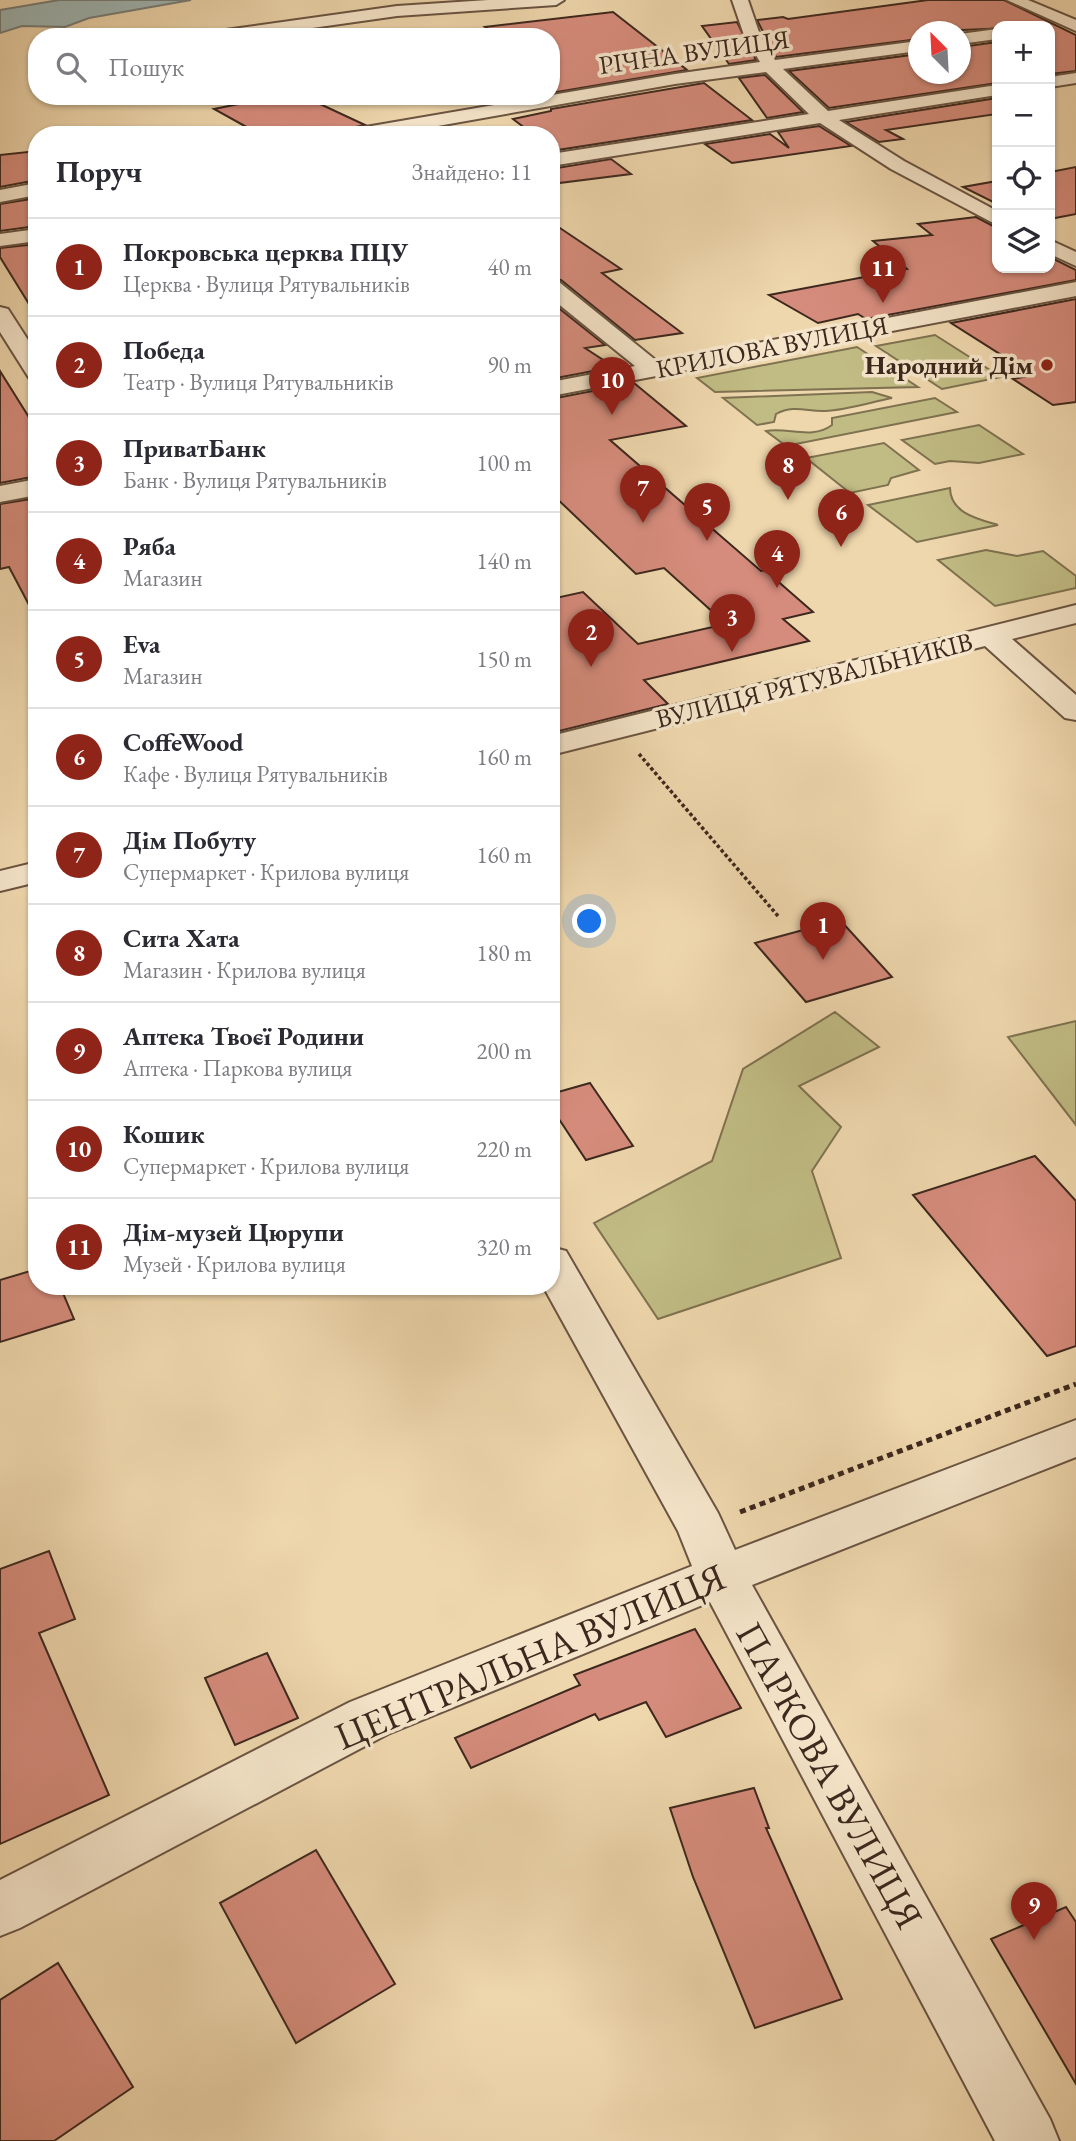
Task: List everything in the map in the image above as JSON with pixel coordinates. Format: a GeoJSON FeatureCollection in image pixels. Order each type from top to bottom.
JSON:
{"type":"FeatureCollection","features":[{"type":"Feature","properties":{"kind":"street"},"geometry":{"type":"LineString","coordinates":[[275,28],[397,11],[556,0]]}},
{"type":"Feature","properties":{"kind":"street"},"geometry":{"type":"LineString","coordinates":[[740,0],[754,41],[804,103],[823,118],[992,216]]}},
{"type":"Feature","properties":{"kind":"street"},"geometry":{"type":"LineString","coordinates":[[1014,0],[1073,24]]}},
{"type":"Feature","properties":{"kind":"street"},"geometry":{"type":"LineString","coordinates":[[1055,26],[1073,24]]}},
{"type":"Feature","properties":{"kind":"street"},"geometry":{"type":"LineString","coordinates":[[971,38],[992,35]]}},
{"type":"Feature","properties":{"kind":"street","name":"РІЧНА ВУЛИЦЯ"},"geometry":{"type":"LineString","coordinates":[[560,99],[675,79],[908,48]]}},
{"type":"Feature","properties":{"kind":"street"},"geometry":{"type":"LineString","coordinates":[[1055,81],[1076,78]]}},
{"type":"Feature","properties":{"kind":"street"},"geometry":{"type":"LineString","coordinates":[[560,159],[992,91]]}},
{"type":"Feature","properties":{"kind":"street","name":"РІЧНА ВУЛИЦЯ"},"geometry":{"type":"LineString","coordinates":[[406,126],[526,105]]}},
{"type":"Feature","properties":{"kind":"street"},"geometry":{"type":"LineString","coordinates":[[0,196],[28,191]]}},
{"type":"Feature","properties":{"kind":"street"},"geometry":{"type":"LineString","coordinates":[[0,240],[28,236]]}},
{"type":"Feature","properties":{"kind":"street"},"geometry":{"type":"LineString","coordinates":[[1055,249],[1076,260]]}},
{"type":"Feature","properties":{"kind":"street","name":"КРИЛОВА ВУЛИЦЯ"},"geometry":{"type":"LineString","coordinates":[[560,387],[1076,289]]}},
{"type":"Feature","properties":{"kind":"street"},"geometry":{"type":"LineString","coordinates":[[560,293],[654,370]]}},
{"type":"Feature","properties":{"kind":"street"},"geometry":{"type":"LineString","coordinates":[[0,314],[28,359]]}},
{"type":"Feature","properties":{"kind":"street"},"geometry":{"type":"LineString","coordinates":[[0,494],[28,488]]}},
{"type":"Feature","properties":{"kind":"street","name":"ВУЛИЦЯ РЯТУВАЛЬНИКІВ"},"geometry":{"type":"LineString","coordinates":[[560,744],[1076,614]]}},
{"type":"Feature","properties":{"kind":"street"},"geometry":{"type":"LineString","coordinates":[[991,636],[1076,711]]}},
{"type":"Feature","properties":{"kind":"street"},"geometry":{"type":"LineString","coordinates":[[0,881],[28,874]]}},
{"type":"Feature","properties":{"kind":"street","name":"ПАРКОВА ВУЛИЦЯ"},"geometry":{"type":"LineString","coordinates":[[560,1278],[701,1527],[722,1576],[1028,2141]]}},
{"type":"Feature","properties":{"kind":"street","name":"ЦЕНТРАЛЬНА ВУЛИЦЯ"},"geometry":{"type":"LineString","coordinates":[[0,1909],[369,1718],[1076,1438]]}},
{"type":"Feature","properties":{"kind":"path"},"geometry":{"type":"LineString","coordinates":[[618,729],[778,916]]}},
{"type":"Feature","properties":{"kind":"shaded area"},"geometry":{"type":"Polygon","coordinates":[[[935,335],[1001,377],[942,389],[876,346],[935,335]]]}},
{"type":"Feature","properties":{"kind":"shaded area"},"geometry":{"type":"Polygon","coordinates":[[[857,347],[918,387],[715,392],[697,378],[857,347]]]}},
{"type":"Feature","properties":{"kind":"shaded area"},"geometry":{"type":"Polygon","coordinates":[[[872,392],[892,398],[833,410],[789,409],[776,414],[774,422],[757,425],[723,398],[872,392]]]}},
{"type":"Feature","properties":{"kind":"shaded area"},"geometry":{"type":"Polygon","coordinates":[[[935,398],[957,412],[786,446],[766,431],[816,432],[832,425],[832,418],[935,398]]]}},
{"type":"Feature","properties":{"kind":"shaded area"},"geometry":{"type":"Polygon","coordinates":[[[979,425],[1023,454],[979,463],[950,461],[935,464],[902,440],[979,425]]]}},
{"type":"Feature","properties":{"kind":"shaded area"},"geometry":{"type":"Polygon","coordinates":[[[884,443],[919,470],[891,478],[888,485],[850,493],[806,458],[884,443]]]}},
{"type":"Feature","properties":{"kind":"shaded area"},"geometry":{"type":"Polygon","coordinates":[[[950,488],[951,497],[960,509],[998,525],[917,542],[868,505],[950,488]]]}},
{"type":"Feature","properties":{"kind":"shaded area"},"geometry":{"type":"Polygon","coordinates":[[[986,550],[1017,556],[1043,551],[1076,576],[1076,588],[995,606],[938,560],[986,550]]]}},
{"type":"Feature","properties":{"kind":"shaded area"},"geometry":{"type":"Polygon","coordinates":[[[835,1012],[879,1047],[799,1086],[841,1127],[812,1171],[841,1258],[658,1319],[594,1223],[712,1161],[743,1069],[835,1012]]]}},
{"type":"Feature","properties":{"kind":"shaded area"},"geometry":{"type":"Polygon","coordinates":[[[1076,1021],[1076,1125],[1008,1037],[1076,1021]]]}},
{"type":"Feature","properties":{"kind":"water"},"geometry":{"type":"Polygon","coordinates":[[[59,0],[191,0],[89,18],[65,27],[22,26],[0,33],[0,10],[59,0]]]}},
{"type":"Feature","properties":{"kind":"building"},"geometry":{"type":"Polygon","coordinates":[[[928,0],[1004,0],[1047,21],[992,21],[992,29],[971,30],[971,21],[908,21],[908,40],[776,57],[757,20],[783,17],[788,19],[928,0]]]}},
{"type":"Feature","properties":{"kind":"building"},"geometry":{"type":"Polygon","coordinates":[[[613,12],[687,70],[560,91],[560,28],[485,27],[613,12]]]}},
{"type":"Feature","properties":{"kind":"building"},"geometry":{"type":"Polygon","coordinates":[[[737,22],[756,60],[729,64],[702,26],[737,22]]]}},
{"type":"Feature","properties":{"kind":"building"},"geometry":{"type":"Polygon","coordinates":[[[1055,25],[1076,35],[1076,71],[1055,73],[1055,25]]]}},
{"type":"Feature","properties":{"kind":"building"},"geometry":{"type":"Polygon","coordinates":[[[992,43],[992,84],[829,108],[789,71],[908,55],[908,84],[971,84],[971,46],[992,43]]]}},
{"type":"Feature","properties":{"kind":"building"},"geometry":{"type":"Polygon","coordinates":[[[765,75],[803,112],[767,118],[739,78],[765,75]]]}},
{"type":"Feature","properties":{"kind":"building"},"geometry":{"type":"Polygon","coordinates":[[[704,83],[752,120],[560,150],[560,126],[522,126],[513,119],[551,109],[704,83]]]}},
{"type":"Feature","properties":{"kind":"building"},"geometry":{"type":"Polygon","coordinates":[[[992,99],[992,115],[886,130],[903,139],[879,142],[846,122],[992,99]]]}},
{"type":"Feature","properties":{"kind":"building"},"geometry":{"type":"Polygon","coordinates":[[[234,105],[322,105],[365,125],[245,126],[214,109],[234,105]]]}},
{"type":"Feature","properties":{"kind":"building"},"geometry":{"type":"Polygon","coordinates":[[[819,126],[851,146],[732,163],[705,144],[770,134],[789,148],[778,132],[819,126]]]}},
{"type":"Feature","properties":{"kind":"building"},"geometry":{"type":"Polygon","coordinates":[[[28,152],[28,182],[0,187],[0,155],[28,152]]]}},
{"type":"Feature","properties":{"kind":"building"},"geometry":{"type":"Polygon","coordinates":[[[611,159],[631,174],[560,183],[560,168],[611,159]]]}},
{"type":"Feature","properties":{"kind":"building"},"geometry":{"type":"Polygon","coordinates":[[[1076,167],[1076,214],[1055,218],[1055,171],[1076,167]]]}},
{"type":"Feature","properties":{"kind":"building"},"geometry":{"type":"Polygon","coordinates":[[[992,182],[992,202],[963,187],[992,182]]]}},
{"type":"Feature","properties":{"kind":"building"},"geometry":{"type":"Polygon","coordinates":[[[28,199],[28,227],[0,231],[0,204],[28,199]]]}},
{"type":"Feature","properties":{"kind":"building"},"geometry":{"type":"Polygon","coordinates":[[[976,217],[992,225],[992,273],[1055,273],[1055,260],[1076,270],[1076,280],[866,319],[858,314],[818,323],[769,295],[907,269],[873,241],[932,235],[918,224],[976,217]]]}},
{"type":"Feature","properties":{"kind":"building"},"geometry":{"type":"Polygon","coordinates":[[[560,228],[621,269],[602,273],[682,333],[635,340],[561,280],[560,228]]]}},
{"type":"Feature","properties":{"kind":"building"},"geometry":{"type":"Polygon","coordinates":[[[28,245],[28,302],[0,257],[0,248],[28,245]]]}},
{"type":"Feature","properties":{"kind":"building","name":"Народний Дім"},"geometry":{"type":"Polygon","coordinates":[[[1076,299],[1076,402],[1053,405],[1013,379],[1033,375],[951,323],[1076,299]]]}},
{"type":"Feature","properties":{"kind":"building"},"geometry":{"type":"Polygon","coordinates":[[[560,309],[605,345],[585,348],[614,367],[560,377],[560,309]]]}},
{"type":"Feature","properties":{"kind":"building"},"geometry":{"type":"Polygon","coordinates":[[[0,371],[28,416],[28,478],[0,483],[0,371]]]}},
{"type":"Feature","properties":{"kind":"building"},"geometry":{"type":"Polygon","coordinates":[[[634,383],[686,426],[610,440],[761,571],[765,570],[813,612],[783,619],[809,641],[644,680],[668,704],[560,731],[560,597],[583,592],[638,644],[726,624],[664,568],[636,574],[560,502],[560,397],[634,383]]]}},
{"type":"Feature","properties":{"kind":"building"},"geometry":{"type":"Polygon","coordinates":[[[28,499],[28,603],[9,567],[0,569],[0,504],[28,499]]]}},
{"type":"Feature","properties":{"kind":"building"},"geometry":{"type":"Polygon","coordinates":[[[840,920],[892,977],[806,1002],[755,943],[840,920]]]}},
{"type":"Feature","properties":{"kind":"building"},"geometry":{"type":"Polygon","coordinates":[[[590,1083],[633,1146],[586,1160],[560,1121],[560,1091],[590,1083]]]}},
{"type":"Feature","properties":{"kind":"building"},"geometry":{"type":"Polygon","coordinates":[[[1035,1156],[1076,1201],[1076,1346],[1047,1356],[913,1195],[1035,1156]]]}},
{"type":"Feature","properties":{"kind":"building"},"geometry":{"type":"Polygon","coordinates":[[[28,1272],[28,1295],[64,1295],[74,1319],[0,1342],[0,1280],[28,1272]]]}},
{"type":"Feature","properties":{"kind":"building"},"geometry":{"type":"Polygon","coordinates":[[[49,1551],[75,1619],[39,1633],[109,1795],[0,1844],[0,1569],[49,1551]]]}},
{"type":"Feature","properties":{"kind":"building"},"geometry":{"type":"Polygon","coordinates":[[[695,1629],[741,1708],[666,1737],[646,1702],[599,1720],[595,1714],[471,1768],[455,1738],[580,1685],[574,1675],[695,1629]]]}},
{"type":"Feature","properties":{"kind":"building"},"geometry":{"type":"Polygon","coordinates":[[[267,1653],[298,1718],[235,1745],[205,1678],[267,1653]]]}},
{"type":"Feature","properties":{"kind":"building"},"geometry":{"type":"Polygon","coordinates":[[[754,1788],[769,1828],[766,1828],[842,1999],[755,2028],[693,1877],[670,1808],[754,1788]]]}},
{"type":"Feature","properties":{"kind":"building"},"geometry":{"type":"Polygon","coordinates":[[[316,1850],[395,1984],[296,2043],[220,1903],[316,1850]]]}},
{"type":"Feature","properties":{"kind":"building"},"geometry":{"type":"Polygon","coordinates":[[[1066,1907],[1076,1922],[1076,2084],[991,1939],[1066,1907]]]}},
{"type":"Feature","properties":{"kind":"building"},"geometry":{"type":"Polygon","coordinates":[[[58,1963],[133,2087],[54,2141],[0,2141],[0,2000],[58,1963]]]}},
{"type":"Feature","properties":{"kind":"place","name":"Дім-музей Цюрупи"},"geometry":{"type":"Point","coordinates":[883,303]}},
{"type":"Feature","properties":{"kind":"place","name":"Народний Дім"},"geometry":{"type":"Point","coordinates":[1047,365]}},
{"type":"Feature","properties":{"kind":"place","name":"Кошик"},"geometry":{"type":"Point","coordinates":[612,415]}},
{"type":"Feature","properties":{"kind":"place","name":"Сита Хата"},"geometry":{"type":"Point","coordinates":[788,500]}},
{"type":"Feature","properties":{"kind":"place","name":"Дім Побуту"},"geometry":{"type":"Point","coordinates":[643,523]}},
{"type":"Feature","properties":{"kind":"place","name":"Eva"},"geometry":{"type":"Point","coordinates":[707,541]}},
{"type":"Feature","properties":{"kind":"place","name":"CoffeWood"},"geometry":{"type":"Point","coordinates":[841,547]}},
{"type":"Feature","properties":{"kind":"place","name":"Ряба"},"geometry":{"type":"Point","coordinates":[777,588]}},
{"type":"Feature","properties":{"kind":"place","name":"ПриватБанк"},"geometry":{"type":"Point","coordinates":[732,652]}},
{"type":"Feature","properties":{"kind":"place","name":"Победа"},"geometry":{"type":"Point","coordinates":[591,667]}},
{"type":"Feature","properties":{"kind":"place","name":"Покровська церква ПЦУ"},"geometry":{"type":"Point","coordinates":[823,960]}},
{"type":"Feature","properties":{"kind":"place","name":"Аптека Твоєї Родини"},"geometry":{"type":"Point","coordinates":[1034,1940]}}]}
